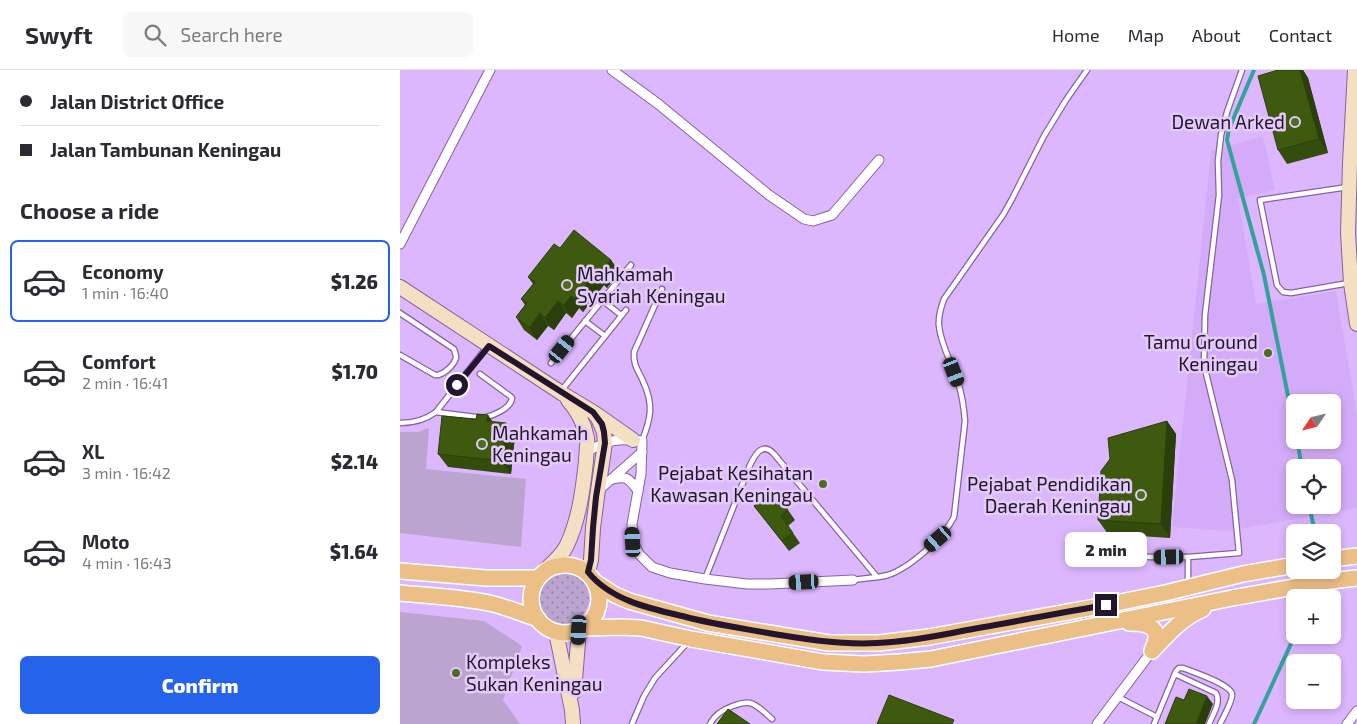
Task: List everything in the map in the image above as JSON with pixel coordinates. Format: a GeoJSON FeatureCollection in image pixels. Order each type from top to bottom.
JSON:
{"type":"FeatureCollection","features":[{"type":"Feature","properties":{"kind":"main road"},"geometry":{"type":"LineString","coordinates":[[1341,558],[1357,556]]}},
{"type":"Feature","properties":{"kind":"main road"},"geometry":{"type":"LineString","coordinates":[[1286,567],[1243,574],[1106,605],[929,637],[879,643],[854,644],[806,640],[708,623],[670,614],[615,595],[578,566],[567,564],[556,565],[541,574],[532,588],[530,598],[532,610],[538,620],[556,632],[568,633],[581,629],[621,626],[642,628],[691,639],[824,662],[864,664],[930,659],[1232,598],[1322,582],[1357,578]]}},
{"type":"Feature","properties":{"kind":"main road"},"geometry":{"type":"LineString","coordinates":[[400,571],[486,578],[541,574]]}},
{"type":"Feature","properties":{"kind":"main road"},"geometry":{"type":"LineString","coordinates":[[581,629],[592,621],[600,602],[599,591],[591,577]]}},
{"type":"Feature","properties":{"kind":"main road"},"geometry":{"type":"LineString","coordinates":[[400,593],[493,604],[538,620]]}},
{"type":"Feature","properties":{"kind":"main road"},"geometry":{"type":"LineString","coordinates":[[1152,651],[1185,618],[1195,612],[1232,598]]}},
{"type":"Feature","properties":{"kind":"main road"},"geometry":{"type":"LineString","coordinates":[[1114,622],[1139,623],[1153,628],[1156,636],[1152,651]]}},
{"type":"Feature","properties":{"kind":"street"},"geometry":{"type":"LineString","coordinates":[[400,244],[490,70]]}},
{"type":"Feature","properties":{"kind":"street"},"geometry":{"type":"LineString","coordinates":[[612,70],[658,103],[769,195],[804,219],[814,221],[832,215],[879,160]]}},
{"type":"Feature","properties":{"kind":"street"},"geometry":{"type":"LineString","coordinates":[[1355,70],[1349,186],[1352,233],[1351,283],[1357,324]]}},
{"type":"Feature","properties":{"kind":"street"},"geometry":{"type":"LineString","coordinates":[[400,287],[637,441],[642,452],[632,524],[633,542],[639,554],[652,567],[705,579],[770,584],[853,580]]}},
{"type":"Feature","properties":{"kind":"street"},"geometry":{"type":"LineString","coordinates":[[541,574],[561,554],[572,533],[583,487],[587,438],[575,408],[561,393]]}},
{"type":"Feature","properties":{"kind":"street"},"geometry":{"type":"LineString","coordinates":[[591,577],[593,528],[605,443],[602,424],[593,412]]}},
{"type":"Feature","properties":{"kind":"street"},"geometry":{"type":"LineString","coordinates":[[586,452],[617,439],[637,441]]}},
{"type":"Feature","properties":{"kind":"street"},"geometry":{"type":"LineString","coordinates":[[598,491],[642,452]]}},
{"type":"Feature","properties":{"kind":"street"},"geometry":{"type":"LineString","coordinates":[[611,479],[628,478],[638,491]]}},
{"type":"Feature","properties":{"kind":"street"},"geometry":{"type":"LineString","coordinates":[[573,717],[581,629]]}},
{"type":"Feature","properties":{"kind":"street"},"geometry":{"type":"LineString","coordinates":[[556,632],[573,717]]}},
{"type":"Feature","properties":{"kind":"street"},"geometry":{"type":"LineString","coordinates":[[1098,724],[1152,651]]}},
{"type":"Feature","properties":{"kind":"street"},"geometry":{"type":"LineString","coordinates":[[1347,724],[1357,711]]}},
{"type":"Feature","properties":{"kind":"lane"},"geometry":{"type":"LineString","coordinates":[[853,580],[877,577],[893,572],[913,561],[950,526],[954,517],[965,421],[958,383],[942,342],[939,324],[944,298],[1003,215],[1044,136],[1087,70]]}},
{"type":"Feature","properties":{"kind":"lane"},"geometry":{"type":"LineString","coordinates":[[1095,553],[1150,557],[1188,557],[1239,553],[1232,480],[1204,365],[1205,315],[1219,195],[1218,160],[1221,135],[1242,70]]}},
{"type":"Feature","properties":{"kind":"lane"},"geometry":{"type":"LineString","coordinates":[[1349,186],[1260,200],[1277,285],[1283,292],[1291,293],[1351,283]]}},
{"type":"Feature","properties":{"kind":"lane"},"geometry":{"type":"LineString","coordinates":[[551,363],[631,265]]}},
{"type":"Feature","properties":{"kind":"lane"},"geometry":{"type":"LineString","coordinates":[[637,441],[649,423],[651,410],[649,395],[633,360],[634,352],[662,289]]}},
{"type":"Feature","properties":{"kind":"lane"},"geometry":{"type":"LineString","coordinates":[[602,300],[621,315]]}},
{"type":"Feature","properties":{"kind":"lane"},"geometry":{"type":"LineString","coordinates":[[561,393],[626,310]]}},
{"type":"Feature","properties":{"kind":"lane"},"geometry":{"type":"LineString","coordinates":[[400,312],[454,350],[456,359],[445,373],[440,376],[400,355]]}},
{"type":"Feature","properties":{"kind":"lane"},"geometry":{"type":"LineString","coordinates":[[585,321],[605,336]]}},
{"type":"Feature","properties":{"kind":"lane"},"geometry":{"type":"LineString","coordinates":[[400,423],[412,423],[429,417],[436,412],[489,346]]}},
{"type":"Feature","properties":{"kind":"lane"},"geometry":{"type":"LineString","coordinates":[[436,412],[483,418],[508,406],[512,402],[512,398],[480,374]]}},
{"type":"Feature","properties":{"kind":"lane"},"geometry":{"type":"LineString","coordinates":[[705,579],[750,465],[760,450],[765,448],[774,454],[877,577]]}},
{"type":"Feature","properties":{"kind":"lane"},"geometry":{"type":"LineString","coordinates":[[1188,557],[1188,587]]}},
{"type":"Feature","properties":{"kind":"lane"},"geometry":{"type":"LineString","coordinates":[[632,724],[644,696],[655,678],[691,639]]}},
{"type":"Feature","properties":{"kind":"lane"},"geometry":{"type":"LineString","coordinates":[[1154,724],[1177,669],[1183,668],[1229,688],[1232,696],[1220,724]]}},
{"type":"Feature","properties":{"kind":"lane"},"geometry":{"type":"LineString","coordinates":[[1175,674],[1216,693],[1218,704],[1209,724]]}},
{"type":"Feature","properties":{"kind":"lane"},"geometry":{"type":"LineString","coordinates":[[1118,697],[1156,718]]}},
{"type":"Feature","properties":{"kind":"lane"},"geometry":{"type":"LineString","coordinates":[[710,724],[723,710],[747,702],[756,706],[772,719]]}},
{"type":"Feature","properties":{"kind":"shaded area","name":"Tamu Ground Keningau"},"geometry":{"type":"Polygon","coordinates":[[[1263,136],[1275,190],[1238,198],[1256,304],[1336,291],[1357,414],[1357,508],[1341,511],[1341,459],[1286,459],[1286,514],[1323,514],[1227,531],[1172,527],[1211,151],[1263,136]]]}},
{"type":"Feature","properties":{"kind":"shaded area"},"geometry":{"type":"Polygon","coordinates":[[[429,428],[426,469],[526,479],[521,547],[400,533],[400,432],[418,432],[429,428]]]}},
{"type":"Feature","properties":{"kind":"shaded area"},"geometry":{"type":"Polygon","coordinates":[[[563,572],[573,574],[581,580],[587,588],[589,598],[587,608],[581,616],[573,622],[563,624],[553,622],[545,616],[539,608],[537,598],[539,588],[545,580],[553,574],[563,572]]]}},
{"type":"Feature","properties":{"kind":"shaded area","name":"Kompleks Sukan Keningau"},"geometry":{"type":"Polygon","coordinates":[[[400,612],[484,621],[522,646],[503,700],[520,724],[400,724],[400,612]]]}},
{"type":"Feature","properties":{"kind":"building"},"geometry":{"type":"Polygon","coordinates":[[[1278,70],[1300,70],[1319,139],[1278,150],[1258,76],[1278,70]]]}},
{"type":"Feature","properties":{"kind":"building"},"geometry":{"type":"Polygon","coordinates":[[[574,230],[611,260],[598,276],[595,273],[575,299],[571,296],[564,305],[558,301],[545,318],[540,313],[529,328],[516,317],[527,303],[521,299],[535,282],[528,277],[554,244],[560,248],[574,230]]]}},
{"type":"Feature","properties":{"kind":"building"},"geometry":{"type":"Polygon","coordinates":[[[477,414],[488,415],[487,421],[506,423],[502,461],[438,454],[442,416],[476,419],[477,414]]]}},
{"type":"Feature","properties":{"kind":"building","name":"Pejabat Pendidikan Daerah Keningau"},"geometry":{"type":"Polygon","coordinates":[[[1167,421],[1161,524],[1098,520],[1101,471],[1110,459],[1108,438],[1167,421]]]}},
{"type":"Feature","properties":{"kind":"building"},"geometry":{"type":"Polygon","coordinates":[[[777,496],[788,510],[781,516],[793,533],[782,541],[754,506],[764,497],[770,503],[777,496]]]}},
{"type":"Feature","properties":{"kind":"building"},"geometry":{"type":"Polygon","coordinates":[[[1189,689],[1207,696],[1196,724],[1165,724],[1176,697],[1184,700],[1189,689]]]}},
{"type":"Feature","properties":{"kind":"building"},"geometry":{"type":"Polygon","coordinates":[[[889,695],[954,720],[952,724],[877,724],[889,695]]]}},
{"type":"Feature","properties":{"kind":"building"},"geometry":{"type":"Polygon","coordinates":[[[728,709],[750,724],[717,724],[728,709]]]}},
{"type":"Feature","properties":{"kind":"waterway"},"geometry":{"type":"LineString","coordinates":[[1254,70],[1229,129],[1227,140],[1264,275],[1288,394]]}},
{"type":"Feature","properties":{"kind":"waterway"},"geometry":{"type":"LineString","coordinates":[[1299,449],[1300,459]]}},
{"type":"Feature","properties":{"kind":"waterway"},"geometry":{"type":"LineString","coordinates":[[1311,514],[1313,524]]}},
{"type":"Feature","properties":{"kind":"waterway"},"geometry":{"type":"LineString","coordinates":[[1254,724],[1291,644]]}},
{"type":"Feature","properties":{"kind":"place","name":"Dewan Arked"},"geometry":{"type":"Point","coordinates":[1295,122]}},
{"type":"Feature","properties":{"kind":"place","name":"Mahkamah Syariah Keningau"},"geometry":{"type":"Point","coordinates":[567,285]}},
{"type":"Feature","properties":{"kind":"place","name":"Tamu Ground Keningau"},"geometry":{"type":"Point","coordinates":[1268,353]}},
{"type":"Feature","properties":{"kind":"place","name":"Mahkamah Keningau"},"geometry":{"type":"Point","coordinates":[482,444]}},
{"type":"Feature","properties":{"kind":"place","name":"Pejabat Kesihatan Kawasan Keningau"},"geometry":{"type":"Point","coordinates":[823,484]}},
{"type":"Feature","properties":{"kind":"place","name":"Pejabat Pendidikan Daerah Keningau"},"geometry":{"type":"Point","coordinates":[1141,495]}},
{"type":"Feature","properties":{"kind":"place","name":"Kompleks Sukan Keningau"},"geometry":{"type":"Point","coordinates":[456,673]}},
{"type":"Feature","properties":{"kind":"route"},"geometry":{"type":"LineString","coordinates":[[457,385],[489,346],[593,412],[598,418],[602,424],[605,443],[596,497],[591,560],[588,572],[595,582],[615,595],[629,601],[670,614],[708,623],[806,640],[854,644],[929,637],[1106,605]]}}]}
